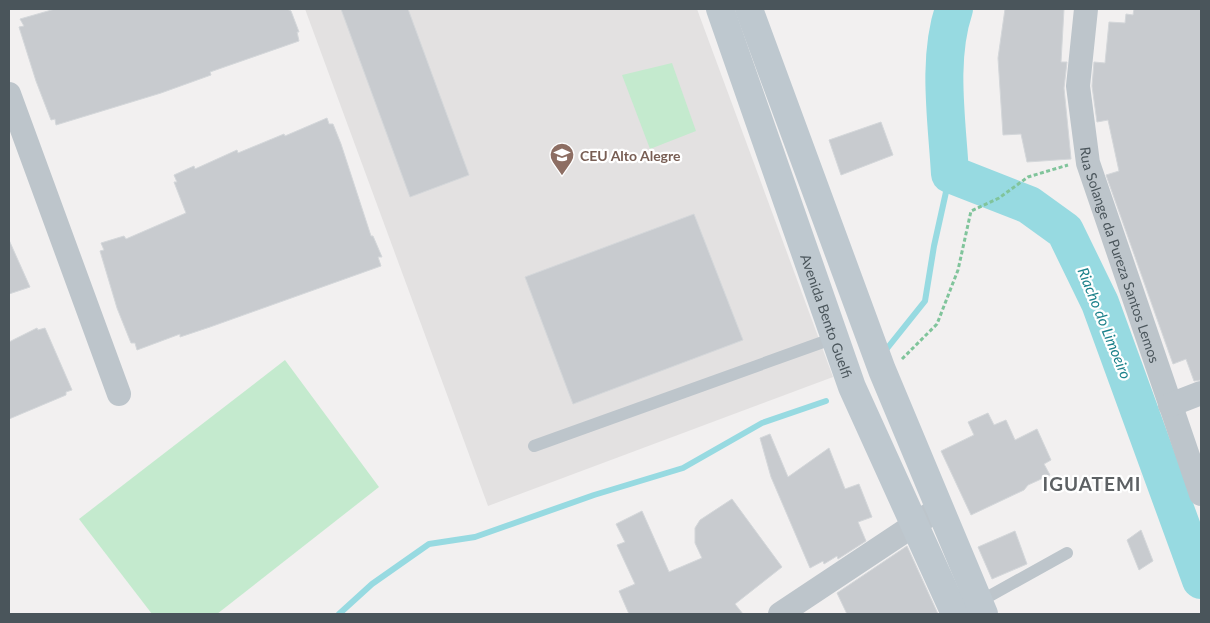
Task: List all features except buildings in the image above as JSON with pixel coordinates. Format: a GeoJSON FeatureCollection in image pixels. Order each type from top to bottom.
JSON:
{"type":"FeatureCollection","features":[{"type":"Feature","properties":{"kind":"main road","name":"Avenida Bento Guelfi"},"geometry":{"type":"LineString","coordinates":[[720,9],[852,387],[955,614]]}},
{"type":"Feature","properties":{"kind":"main road"},"geometry":{"type":"LineString","coordinates":[[749,9],[882,370],[938,509],[982,608]]}},
{"type":"Feature","properties":{"kind":"street","name":"Rua Solange da Pureza Santos Lemos"},"geometry":{"type":"LineString","coordinates":[[1086,9],[1078,86],[1088,163],[1201,494]]}},
{"type":"Feature","properties":{"kind":"street"},"geometry":{"type":"LineString","coordinates":[[9,94],[118,394]]}},
{"type":"Feature","properties":{"kind":"street"},"geometry":{"type":"LineString","coordinates":[[1170,405],[1201,393]]}},
{"type":"Feature","properties":{"kind":"street"},"geometry":{"type":"LineString","coordinates":[[780,614],[938,509]]}},
{"type":"Feature","properties":{"kind":"lane"},"geometry":{"type":"LineString","coordinates":[[534,446],[836,337]]}},
{"type":"Feature","properties":{"kind":"lane"},"geometry":{"type":"LineString","coordinates":[[955,614],[982,608],[1067,553]]}},
{"type":"Feature","properties":{"kind":"path"},"geometry":{"type":"LineString","coordinates":[[897,363],[938,324],[958,270],[971,211],[999,198],[1028,177],[1059,166],[1088,163]]}},
{"type":"Feature","properties":{"kind":"shaded area","name":"CEU Alto Alegre"},"geometry":{"type":"Polygon","coordinates":[[[305,9],[697,9],[833,377],[488,506],[305,9]]]}},
{"type":"Feature","properties":{"kind":"green space"},"geometry":{"type":"Polygon","coordinates":[[[672,63],[696,131],[650,149],[622,75],[672,63]]]}},
{"type":"Feature","properties":{"kind":"green space"},"geometry":{"type":"Polygon","coordinates":[[[285,360],[379,487],[217,614],[152,614],[79,519],[285,360]]]}},
{"type":"Feature","properties":{"kind":"waterway","name":"Riacho do Limoeiro"},"geometry":{"type":"LineString","coordinates":[[954,9],[949,29],[944,69],[950,174],[1029,205],[1065,231],[1100,303],[1201,580]]}},
{"type":"Feature","properties":{"kind":"waterway"},"geometry":{"type":"LineString","coordinates":[[885,351],[925,301],[934,246],[950,174]]}},
{"type":"Feature","properties":{"kind":"waterway"},"geometry":{"type":"LineString","coordinates":[[339,614],[372,584],[429,544],[475,537],[594,495],[683,468],[762,423],[826,401]]}},
{"type":"Feature","properties":{"kind":"place","name":"CEU Alto Alegre"},"geometry":{"type":"Point","coordinates":[562,176]}},
{"type":"Feature","properties":{"kind":"district","name":"IGUATEMI"},"geometry":{"type":"Point","coordinates":[1092,483]}}]}
